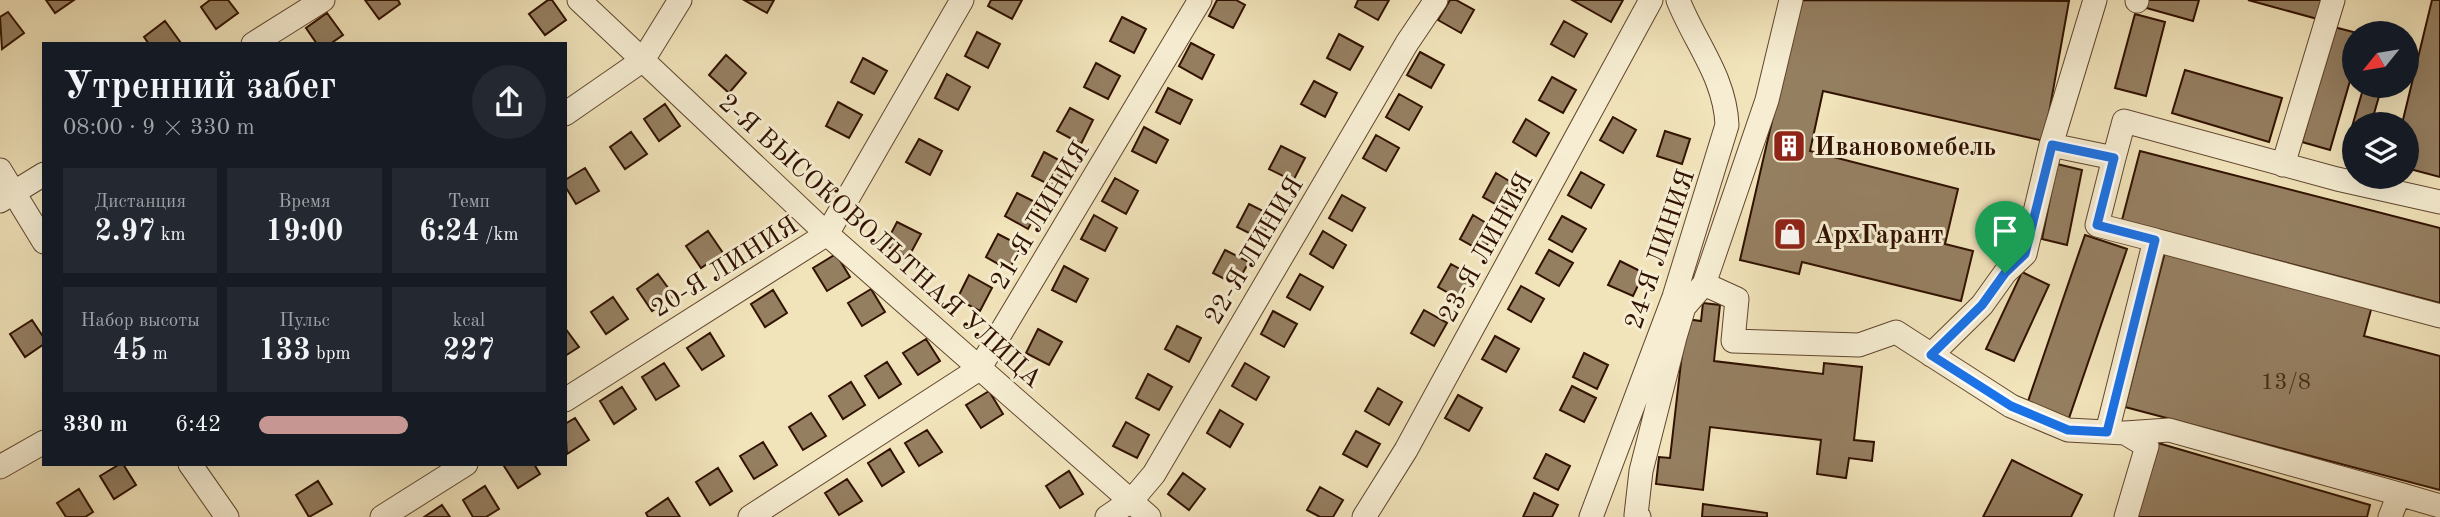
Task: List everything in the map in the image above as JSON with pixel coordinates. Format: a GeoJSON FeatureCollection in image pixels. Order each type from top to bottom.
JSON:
{"type":"FeatureCollection","features":[{"type":"Feature","properties":{"kind":"street"},"geometry":{"type":"LineString","coordinates":[[256,42],[323,0]]}},
{"type":"Feature","properties":{"kind":"street","name":"2-Я ВЫСОКОВОЛЬТНАЯ УЛИЦА"},"geometry":{"type":"LineString","coordinates":[[579,0],[827,234],[1150,517]]}},
{"type":"Feature","properties":{"kind":"street"},"geometry":{"type":"LineString","coordinates":[[567,113],[643,60],[680,0]]}},
{"type":"Feature","properties":{"kind":"street","name":"20-Я ЛИНИЯ"},"geometry":{"type":"LineString","coordinates":[[567,399],[827,234],[962,0]]}},
{"type":"Feature","properties":{"kind":"street","name":"21-Я ЛИНИЯ"},"geometry":{"type":"LineString","coordinates":[[750,517],[979,369],[1200,0]]}},
{"type":"Feature","properties":{"kind":"street","name":"22-Я ЛИНИЯ"},"geometry":{"type":"LineString","coordinates":[[1107,517],[1132,500],[1154,474],[1407,43],[1436,0]]}},
{"type":"Feature","properties":{"kind":"street","name":"23-Я ЛИНИЯ"},"geometry":{"type":"LineString","coordinates":[[1364,517],[1406,450],[1651,0]]}},
{"type":"Feature","properties":{"kind":"street","name":"24-Я ЛИНИЯ"},"geometry":{"type":"LineString","coordinates":[[1591,517],[1674,297],[1727,125],[1726,100],[1716,74],[1678,0]]}},
{"type":"Feature","properties":{"kind":"street"},"geometry":{"type":"LineString","coordinates":[[1639,517],[1636,515],[1641,471],[1675,337],[1684,307],[1704,284],[1767,100],[1791,0]]}},
{"type":"Feature","properties":{"kind":"street"},"geometry":{"type":"LineString","coordinates":[[1931,355],[1982,305],[2005,273],[2025,254],[2052,145],[2095,0]]}},
{"type":"Feature","properties":{"kind":"street"},"geometry":{"type":"LineString","coordinates":[[2283,165],[2333,0]]}},
{"type":"Feature","properties":{"kind":"street"},"geometry":{"type":"LineString","coordinates":[[2440,202],[2283,165],[2124,121],[2097,225],[2440,316]]}},
{"type":"Feature","properties":{"kind":"street"},"geometry":{"type":"LineString","coordinates":[[2052,145],[2114,158]]}},
{"type":"Feature","properties":{"kind":"street"},"geometry":{"type":"LineString","coordinates":[[0,170],[7,197],[42,240]]}},
{"type":"Feature","properties":{"kind":"street"},"geometry":{"type":"LineString","coordinates":[[7,197],[42,175]]}},
{"type":"Feature","properties":{"kind":"street"},"geometry":{"type":"LineString","coordinates":[[2116,432],[2155,240]]}},
{"type":"Feature","properties":{"kind":"street"},"geometry":{"type":"LineString","coordinates":[[1704,284],[1737,299],[1733,341],[1859,345],[1896,332],[2011,406],[2068,430],[2169,430],[2440,506]]}},
{"type":"Feature","properties":{"kind":"street"},"geometry":{"type":"LineString","coordinates":[[2116,432],[2147,446],[2126,517]]}},
{"type":"Feature","properties":{"kind":"street"},"geometry":{"type":"LineString","coordinates":[[0,467],[42,443]]}},
{"type":"Feature","properties":{"kind":"street"},"geometry":{"type":"LineString","coordinates":[[191,466],[227,517]]}},
{"type":"Feature","properties":{"kind":"street"},"geometry":{"type":"LineString","coordinates":[[382,517],[463,466]]}},
{"type":"Feature","properties":{"kind":"street"},"geometry":{"type":"LineString","coordinates":[[2390,517],[2399,494]]}},
{"type":"Feature","properties":{"kind":"building"},"geometry":{"type":"Polygon","coordinates":[[[46,0],[74,0],[55,13],[46,0]]]}},
{"type":"Feature","properties":{"kind":"building"},"geometry":{"type":"Polygon","coordinates":[[[210,0],[228,0],[238,13],[216,29],[201,7],[210,0]]]}},
{"type":"Feature","properties":{"kind":"building"},"geometry":{"type":"Polygon","coordinates":[[[365,0],[398,0],[400,4],[379,19],[365,0]]]}},
{"type":"Feature","properties":{"kind":"building"},"geometry":{"type":"Polygon","coordinates":[[[552,0],[566,20],[545,35],[529,14],[552,0]]]}},
{"type":"Feature","properties":{"kind":"building"},"geometry":{"type":"Polygon","coordinates":[[[744,0],[774,0],[767,13],[744,0]]]}},
{"type":"Feature","properties":{"kind":"building"},"geometry":{"type":"Polygon","coordinates":[[[991,0],[1022,0],[1012,19],[988,6],[991,0]]]}},
{"type":"Feature","properties":{"kind":"building"},"geometry":{"type":"Polygon","coordinates":[[[1217,0],[1236,0],[1245,5],[1233,28],[1209,16],[1217,0]]]}},
{"type":"Feature","properties":{"kind":"building"},"geometry":{"type":"Polygon","coordinates":[[[1358,0],[1389,0],[1378,20],[1355,7],[1358,0]]]}},
{"type":"Feature","properties":{"kind":"building"},"geometry":{"type":"Polygon","coordinates":[[[1450,0],[1456,0],[1474,10],[1461,33],[1438,20],[1450,0]]]}},
{"type":"Feature","properties":{"kind":"building"},"geometry":{"type":"Polygon","coordinates":[[[1572,0],[1623,0],[1611,22],[1572,0]]]}},
{"type":"Feature","properties":{"kind":"building","name":"Ивановомебель"},"geometry":{"type":"Polygon","coordinates":[[[1800,0],[2069,1],[2044,141],[1823,91],[1810,151],[1958,189],[1945,244],[1973,251],[1961,301],[1802,262],[1799,274],[1740,260],[1800,0]]]}},
{"type":"Feature","properties":{"kind":"building"},"geometry":{"type":"Polygon","coordinates":[[[2145,0],[2199,0],[2193,21],[2143,7],[2145,0]]]}},
{"type":"Feature","properties":{"kind":"building"},"geometry":{"type":"Polygon","coordinates":[[[2248,0],[2327,0],[2321,20],[2248,0]]]}},
{"type":"Feature","properties":{"kind":"building"},"geometry":{"type":"Polygon","coordinates":[[[2432,0],[2440,0],[2440,177],[2419,171],[2419,112],[2405,112],[2408,98],[2419,98],[2419,54],[2432,0]]]}},
{"type":"Feature","properties":{"kind":"building"},"geometry":{"type":"Polygon","coordinates":[[[8,12],[24,33],[2,49],[0,17],[8,12]]]}},
{"type":"Feature","properties":{"kind":"building"},"geometry":{"type":"Polygon","coordinates":[[[327,13],[343,35],[333,42],[316,42],[306,28],[327,13]]]}},
{"type":"Feature","properties":{"kind":"building"},"geometry":{"type":"Polygon","coordinates":[[[2135,14],[2165,22],[2146,96],[2115,88],[2135,14]]]}},
{"type":"Feature","properties":{"kind":"building"},"geometry":{"type":"Polygon","coordinates":[[[1122,17],[1146,29],[1134,53],[1110,41],[1122,17]]]}},
{"type":"Feature","properties":{"kind":"building"},"geometry":{"type":"Polygon","coordinates":[[[165,21],[180,42],[148,42],[144,37],[165,21]]]}},
{"type":"Feature","properties":{"kind":"building"},"geometry":{"type":"Polygon","coordinates":[[[1564,21],[1587,34],[1574,57],[1551,44],[1564,21]]]}},
{"type":"Feature","properties":{"kind":"building"},"geometry":{"type":"Polygon","coordinates":[[[2334,27],[2342,29],[2342,98],[2345,98],[2330,150],[2302,142],[2334,27]]]}},
{"type":"Feature","properties":{"kind":"building"},"geometry":{"type":"Polygon","coordinates":[[[977,32],[1000,44],[988,68],[965,56],[977,32]]]}},
{"type":"Feature","properties":{"kind":"building"},"geometry":{"type":"Polygon","coordinates":[[[1339,34],[1363,47],[1350,70],[1327,58],[1339,34]]]}},
{"type":"Feature","properties":{"kind":"building"},"geometry":{"type":"Polygon","coordinates":[[[1191,43],[1214,55],[1202,79],[1179,66],[1191,43]]]}},
{"type":"Feature","properties":{"kind":"building"},"geometry":{"type":"Polygon","coordinates":[[[1420,52],[1444,65],[1431,88],[1407,75],[1420,52]]]}},
{"type":"Feature","properties":{"kind":"building"},"geometry":{"type":"Polygon","coordinates":[[[726,55],[746,73],[729,93],[709,75],[726,55]]]}},
{"type":"Feature","properties":{"kind":"building"},"geometry":{"type":"Polygon","coordinates":[[[863,58],[887,71],[874,94],[851,82],[863,58]]]}},
{"type":"Feature","properties":{"kind":"building"},"geometry":{"type":"Polygon","coordinates":[[[1096,63],[1120,76],[1108,99],[1084,87],[1096,63]]]}},
{"type":"Feature","properties":{"kind":"building"},"geometry":{"type":"Polygon","coordinates":[[[2185,70],[2282,98],[2269,142],[2172,113],[2185,70]]]}},
{"type":"Feature","properties":{"kind":"building"},"geometry":{"type":"Polygon","coordinates":[[[947,74],[970,87],[958,110],[935,98],[947,74]]]}},
{"type":"Feature","properties":{"kind":"building"},"geometry":{"type":"Polygon","coordinates":[[[1552,77],[1576,90],[1563,113],[1539,100],[1552,77]]]}},
{"type":"Feature","properties":{"kind":"building"},"geometry":{"type":"Polygon","coordinates":[[[1314,81],[1337,93],[1325,117],[1301,104],[1314,81]]]}},
{"type":"Feature","properties":{"kind":"building"},"geometry":{"type":"Polygon","coordinates":[[[1168,88],[1192,100],[1180,124],[1156,112],[1168,88]]]}},
{"type":"Feature","properties":{"kind":"building"},"geometry":{"type":"Polygon","coordinates":[[[1399,94],[1422,107],[1409,130],[1386,117],[1399,94]]]}},
{"type":"Feature","properties":{"kind":"building"},"geometry":{"type":"Polygon","coordinates":[[[2360,98],[2379,98],[2374,112],[2356,112],[2360,98]]]}},
{"type":"Feature","properties":{"kind":"building"},"geometry":{"type":"Polygon","coordinates":[[[838,102],[862,115],[849,138],[826,126],[838,102]]]}},
{"type":"Feature","properties":{"kind":"building"},"geometry":{"type":"Polygon","coordinates":[[[665,104],[680,126],[659,141],[644,119],[665,104]]]}},
{"type":"Feature","properties":{"kind":"building"},"geometry":{"type":"Polygon","coordinates":[[[1070,108],[1093,120],[1081,144],[1057,131],[1070,108]]]}},
{"type":"Feature","properties":{"kind":"building"},"geometry":{"type":"Polygon","coordinates":[[[1613,117],[1636,130],[1623,153],[1600,140],[1613,117]]]}},
{"type":"Feature","properties":{"kind":"building"},"geometry":{"type":"Polygon","coordinates":[[[1526,119],[1549,133],[1536,156],[1513,142],[1526,119]]]}},
{"type":"Feature","properties":{"kind":"building"},"geometry":{"type":"Polygon","coordinates":[[[1144,127],[1168,140],[1156,163],[1132,151],[1144,127]]]}},
{"type":"Feature","properties":{"kind":"building"},"geometry":{"type":"Polygon","coordinates":[[[1665,131],[1690,139],[1682,164],[1657,156],[1665,131]]]}},
{"type":"Feature","properties":{"kind":"building"},"geometry":{"type":"Polygon","coordinates":[[[631,132],[647,154],[625,169],[610,147],[631,132]]]}},
{"type":"Feature","properties":{"kind":"building"},"geometry":{"type":"Polygon","coordinates":[[[1376,135],[1399,148],[1386,171],[1363,158],[1376,135]]]}},
{"type":"Feature","properties":{"kind":"building"},"geometry":{"type":"Polygon","coordinates":[[[919,139],[942,151],[930,175],[906,162],[919,139]]]}},
{"type":"Feature","properties":{"kind":"building"},"geometry":{"type":"Polygon","coordinates":[[[1281,146],[1305,158],[1293,181],[1269,169],[1281,146]]]}},
{"type":"Feature","properties":{"kind":"building"},"geometry":{"type":"Polygon","coordinates":[[[2140,151],[2440,228],[2440,303],[2122,220],[2140,151]]]}},
{"type":"Feature","properties":{"kind":"building"},"geometry":{"type":"Polygon","coordinates":[[[1044,152],[1068,165],[1056,188],[1032,176],[1044,152]]]}},
{"type":"Feature","properties":{"kind":"building"},"geometry":{"type":"Polygon","coordinates":[[[2057,164],[2082,170],[2067,245],[2042,239],[2057,164]]]}},
{"type":"Feature","properties":{"kind":"building"},"geometry":{"type":"Polygon","coordinates":[[[585,168],[599,191],[576,204],[567,189],[567,179],[585,168]]]}},
{"type":"Feature","properties":{"kind":"building"},"geometry":{"type":"Polygon","coordinates":[[[1581,172],[1604,185],[1591,208],[1568,195],[1581,172]]]}},
{"type":"Feature","properties":{"kind":"building"},"geometry":{"type":"Polygon","coordinates":[[[1496,173],[1519,187],[1506,210],[1483,197],[1496,173]]]}},
{"type":"Feature","properties":{"kind":"building"},"geometry":{"type":"Polygon","coordinates":[[[1115,178],[1138,191],[1126,214],[1102,201],[1115,178]]]}},
{"type":"Feature","properties":{"kind":"building"},"geometry":{"type":"Polygon","coordinates":[[[1017,193],[1041,205],[1028,229],[1005,216],[1017,193]]]}},
{"type":"Feature","properties":{"kind":"building"},"geometry":{"type":"Polygon","coordinates":[[[1342,195],[1365,208],[1352,231],[1329,218],[1342,195]]]}},
{"type":"Feature","properties":{"kind":"building"},"geometry":{"type":"Polygon","coordinates":[[[1249,204],[1273,216],[1261,239],[1237,227],[1249,204]]]}},
{"type":"Feature","properties":{"kind":"building"},"geometry":{"type":"Polygon","coordinates":[[[1094,215],[1117,228],[1105,251],[1081,239],[1094,215]]]}},
{"type":"Feature","properties":{"kind":"building"},"geometry":{"type":"Polygon","coordinates":[[[1473,215],[1496,229],[1483,252],[1460,239],[1473,215]]]}},
{"type":"Feature","properties":{"kind":"building"},"geometry":{"type":"Polygon","coordinates":[[[1562,216],[1586,229],[1572,252],[1549,239],[1562,216]]]}},
{"type":"Feature","properties":{"kind":"building"},"geometry":{"type":"Polygon","coordinates":[[[897,222],[921,234],[908,258],[885,245],[897,222]]]}},
{"type":"Feature","properties":{"kind":"building"},"geometry":{"type":"Polygon","coordinates":[[[708,231],[723,253],[701,268],[686,246],[708,231]]]}},
{"type":"Feature","properties":{"kind":"building"},"geometry":{"type":"Polygon","coordinates":[[[1323,231],[1346,245],[1333,268],[1310,254],[1323,231]]]}},
{"type":"Feature","properties":{"kind":"building"},"geometry":{"type":"Polygon","coordinates":[[[998,234],[1021,246],[1009,270],[986,257],[998,234]]]}},
{"type":"Feature","properties":{"kind":"building"},"geometry":{"type":"Polygon","coordinates":[[[2085,235],[2127,249],[2068,421],[2026,407],[2085,235]]]}},
{"type":"Feature","properties":{"kind":"building"},"geometry":{"type":"Polygon","coordinates":[[[1225,250],[1249,262],[1236,285],[1213,273],[1225,250]]]}},
{"type":"Feature","properties":{"kind":"building"},"geometry":{"type":"Polygon","coordinates":[[[1549,250],[1573,263],[1559,286],[1536,273],[1549,250]]]}},
{"type":"Feature","properties":{"kind":"building"},"geometry":{"type":"Polygon","coordinates":[[[2165,252],[2372,306],[2364,336],[2440,356],[2440,490],[2125,407],[2165,252]]]}},
{"type":"Feature","properties":{"kind":"building"},"geometry":{"type":"Polygon","coordinates":[[[836,254],[850,277],[827,291],[813,268],[836,254]]]}},
{"type":"Feature","properties":{"kind":"building"},"geometry":{"type":"Polygon","coordinates":[[[1620,261],[1644,273],[1633,296],[1608,285],[1620,261]]]}},
{"type":"Feature","properties":{"kind":"building"},"geometry":{"type":"Polygon","coordinates":[[[1451,264],[1474,277],[1461,300],[1438,287],[1451,264]]]}},
{"type":"Feature","properties":{"kind":"building"},"geometry":{"type":"Polygon","coordinates":[[[1064,266],[1088,279],[1076,302],[1052,290],[1064,266]]]}},
{"type":"Feature","properties":{"kind":"building"},"geometry":{"type":"Polygon","coordinates":[[[2022,272],[2049,285],[2014,361],[1986,349],[2022,272]]]}},
{"type":"Feature","properties":{"kind":"building"},"geometry":{"type":"Polygon","coordinates":[[[658,274],[674,296],[652,311],[637,289],[658,274]]]}},
{"type":"Feature","properties":{"kind":"building"},"geometry":{"type":"Polygon","coordinates":[[[1300,274],[1323,287],[1310,310],[1287,297],[1300,274]]]}},
{"type":"Feature","properties":{"kind":"building"},"geometry":{"type":"Polygon","coordinates":[[[969,275],[992,288],[980,311],[957,299],[969,275]]]}},
{"type":"Feature","properties":{"kind":"building"},"geometry":{"type":"Polygon","coordinates":[[[1521,286],[1544,299],[1531,322],[1508,309],[1521,286]]]}},
{"type":"Feature","properties":{"kind":"building"},"geometry":{"type":"Polygon","coordinates":[[[871,289],[885,312],[862,326],[848,303],[871,289]]]}},
{"type":"Feature","properties":{"kind":"building"},"geometry":{"type":"Polygon","coordinates":[[[773,290],[787,313],[765,327],[751,304],[773,290]]]}},
{"type":"Feature","properties":{"kind":"building"},"geometry":{"type":"Polygon","coordinates":[[[613,297],[628,319],[606,334],[591,312],[613,297]]]}},
{"type":"Feature","properties":{"kind":"building"},"geometry":{"type":"Polygon","coordinates":[[[1703,303],[1720,305],[1714,361],[1823,374],[1824,363],[1862,367],[1854,440],[1874,442],[1872,461],[1849,458],[1846,478],[1817,474],[1821,440],[1710,427],[1703,490],[1656,484],[1659,457],[1670,458],[1686,319],[1701,321],[1703,303]]]}},
{"type":"Feature","properties":{"kind":"building"},"geometry":{"type":"Polygon","coordinates":[[[1424,310],[1447,323],[1434,346],[1411,333],[1424,310]]]}},
{"type":"Feature","properties":{"kind":"building"},"geometry":{"type":"Polygon","coordinates":[[[1273,311],[1297,324],[1284,347],[1261,334],[1273,311]]]}},
{"type":"Feature","properties":{"kind":"building"},"geometry":{"type":"Polygon","coordinates":[[[32,320],[42,335],[42,345],[25,357],[10,334],[32,320]]]}},
{"type":"Feature","properties":{"kind":"building"},"geometry":{"type":"Polygon","coordinates":[[[1177,326],[1201,338],[1189,362],[1165,349],[1177,326]]]}},
{"type":"Feature","properties":{"kind":"building"},"geometry":{"type":"Polygon","coordinates":[[[1038,329],[1062,342],[1049,365],[1026,353],[1038,329]]]}},
{"type":"Feature","properties":{"kind":"building"},"geometry":{"type":"Polygon","coordinates":[[[567,331],[579,347],[567,355],[567,331]]]}},
{"type":"Feature","properties":{"kind":"building"},"geometry":{"type":"Polygon","coordinates":[[[710,333],[724,356],[702,370],[687,348],[710,333]]]}},
{"type":"Feature","properties":{"kind":"building"},"geometry":{"type":"Polygon","coordinates":[[[1495,336],[1519,349],[1506,372],[1482,359],[1495,336]]]}},
{"type":"Feature","properties":{"kind":"building"},"geometry":{"type":"Polygon","coordinates":[[[926,339],[940,361],[918,375],[903,353],[926,339]]]}},
{"type":"Feature","properties":{"kind":"building"},"geometry":{"type":"Polygon","coordinates":[[[1584,353],[1608,365],[1597,389],[1573,377],[1584,353]]]}},
{"type":"Feature","properties":{"kind":"building"},"geometry":{"type":"Polygon","coordinates":[[[887,362],[901,384],[879,398],[865,376],[887,362]]]}},
{"type":"Feature","properties":{"kind":"building"},"geometry":{"type":"Polygon","coordinates":[[[664,363],[679,386],[656,400],[642,377],[664,363]]]}},
{"type":"Feature","properties":{"kind":"building"},"geometry":{"type":"Polygon","coordinates":[[[1245,363],[1269,377],[1256,400],[1232,386],[1245,363]]]}},
{"type":"Feature","properties":{"kind":"building"},"geometry":{"type":"Polygon","coordinates":[[[1148,374],[1172,387],[1159,410],[1136,398],[1148,374]]]}},
{"type":"Feature","properties":{"kind":"building"},"geometry":{"type":"Polygon","coordinates":[[[851,382],[865,405],[843,419],[829,396],[851,382]]]}},
{"type":"Feature","properties":{"kind":"building"},"geometry":{"type":"Polygon","coordinates":[[[1572,386],[1596,398],[1584,422],[1560,410],[1572,386]]]}},
{"type":"Feature","properties":{"kind":"building"},"geometry":{"type":"Polygon","coordinates":[[[622,387],[636,409],[614,424],[600,401],[622,387]]]}},
{"type":"Feature","properties":{"kind":"building"},"geometry":{"type":"Polygon","coordinates":[[[1378,388],[1402,402],[1389,425],[1365,411],[1378,388]]]}},
{"type":"Feature","properties":{"kind":"building"},"geometry":{"type":"Polygon","coordinates":[[[989,391],[1003,414],[981,428],[966,405],[989,391]]]}},
{"type":"Feature","properties":{"kind":"building"},"geometry":{"type":"Polygon","coordinates":[[[1458,395],[1482,408],[1469,431],[1445,418],[1458,395]]]}},
{"type":"Feature","properties":{"kind":"building"},"geometry":{"type":"Polygon","coordinates":[[[1220,410],[1243,424],[1230,447],[1207,433],[1220,410]]]}},
{"type":"Feature","properties":{"kind":"building"},"geometry":{"type":"Polygon","coordinates":[[[811,413],[826,436],[803,450],[789,427],[811,413]]]}},
{"type":"Feature","properties":{"kind":"building"},"geometry":{"type":"Polygon","coordinates":[[[575,418],[589,440],[567,454],[567,423],[575,418]]]}},
{"type":"Feature","properties":{"kind":"building"},"geometry":{"type":"Polygon","coordinates":[[[1126,422],[1149,435],[1137,458],[1113,446],[1126,422]]]}},
{"type":"Feature","properties":{"kind":"building"},"geometry":{"type":"Polygon","coordinates":[[[927,430],[942,452],[919,466],[905,443],[927,430]]]}},
{"type":"Feature","properties":{"kind":"building"},"geometry":{"type":"Polygon","coordinates":[[[1356,431],[1380,444],[1367,467],[1343,454],[1356,431]]]}},
{"type":"Feature","properties":{"kind":"building"},"geometry":{"type":"Polygon","coordinates":[[[763,442],[777,465],[754,479],[740,456],[763,442]]]}},
{"type":"Feature","properties":{"kind":"building"},"geometry":{"type":"Polygon","coordinates":[[[2158,443],[2370,505],[2367,517],[2136,517],[2158,443]]]}},
{"type":"Feature","properties":{"kind":"building"},"geometry":{"type":"Polygon","coordinates":[[[890,449],[904,472],[882,486],[868,463],[890,449]]]}},
{"type":"Feature","properties":{"kind":"building"},"geometry":{"type":"Polygon","coordinates":[[[1546,454],[1570,466],[1558,490],[1534,478],[1546,454]]]}},
{"type":"Feature","properties":{"kind":"building"},"geometry":{"type":"Polygon","coordinates":[[[2012,460],[2082,495],[2071,517],[1983,517],[2012,460]]]}},
{"type":"Feature","properties":{"kind":"building"},"geometry":{"type":"Polygon","coordinates":[[[117,466],[124,466],[136,485],[114,499],[100,476],[117,466]]]}},
{"type":"Feature","properties":{"kind":"building"},"geometry":{"type":"Polygon","coordinates":[[[504,466],[535,466],[540,474],[518,488],[504,466]]]}},
{"type":"Feature","properties":{"kind":"building"},"geometry":{"type":"Polygon","coordinates":[[[718,468],[732,491],[710,505],[696,482],[718,468]]]}},
{"type":"Feature","properties":{"kind":"building"},"geometry":{"type":"Polygon","coordinates":[[[1069,471],[1083,494],[1060,508],[1046,486],[1069,471]]]}},
{"type":"Feature","properties":{"kind":"building"},"geometry":{"type":"Polygon","coordinates":[[[1183,473],[1205,489],[1189,510],[1168,494],[1183,473]]]}},
{"type":"Feature","properties":{"kind":"building"},"geometry":{"type":"Polygon","coordinates":[[[847,479],[862,501],[839,515],[825,493],[847,479]]]}},
{"type":"Feature","properties":{"kind":"building"},"geometry":{"type":"Polygon","coordinates":[[[318,481],[332,504],[309,517],[296,495],[318,481]]]}},
{"type":"Feature","properties":{"kind":"building"},"geometry":{"type":"Polygon","coordinates":[[[485,486],[499,509],[486,517],[473,517],[463,500],[485,486]]]}},
{"type":"Feature","properties":{"kind":"building"},"geometry":{"type":"Polygon","coordinates":[[[1320,487],[1343,500],[1333,517],[1320,517],[1307,510],[1320,487]]]}},
{"type":"Feature","properties":{"kind":"building"},"geometry":{"type":"Polygon","coordinates":[[[79,489],[93,512],[85,517],[66,517],[57,503],[79,489]]]}},
{"type":"Feature","properties":{"kind":"building"},"geometry":{"type":"Polygon","coordinates":[[[1534,493],[1558,505],[1552,517],[1523,517],[1534,493]]]}},
{"type":"Feature","properties":{"kind":"building"},"geometry":{"type":"Polygon","coordinates":[[[668,498],[680,517],[648,517],[646,513],[668,498]]]}},
{"type":"Feature","properties":{"kind":"building"},"geometry":{"type":"Polygon","coordinates":[[[1703,504],[1767,513],[1767,517],[1702,517],[1703,504]]]}},
{"type":"Feature","properties":{"kind":"building"},"geometry":{"type":"Polygon","coordinates":[[[442,505],[450,517],[424,517],[442,505]]]}},
{"type":"Feature","properties":{"kind":"place","name":"Ивановомебель"},"geometry":{"type":"Point","coordinates":[1789,146]}},
{"type":"Feature","properties":{"kind":"place","name":"АрхГарант"},"geometry":{"type":"Point","coordinates":[1790,234]}},
{"type":"Feature","properties":{"kind":"route"},"geometry":{"type":"LineString","coordinates":[[2052,145],[2114,158],[2097,225],[2155,240],[2107,432],[2068,430],[2011,406],[1931,355],[1982,305],[2005,273],[2025,254],[2052,145]]}}]}
